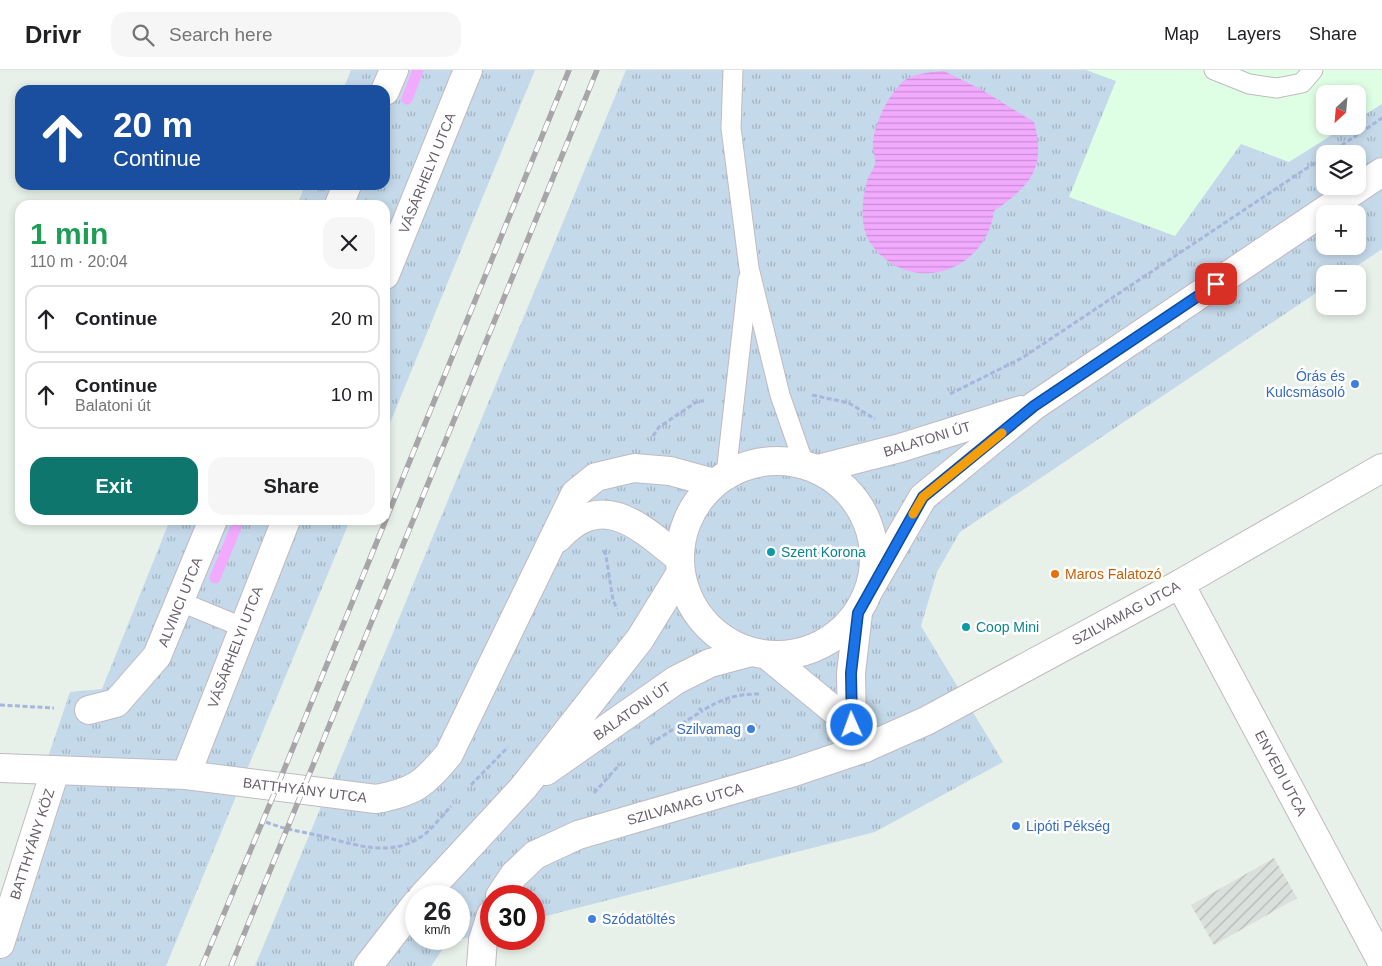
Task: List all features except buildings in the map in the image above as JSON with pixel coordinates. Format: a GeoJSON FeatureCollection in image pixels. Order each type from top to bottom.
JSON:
{"type":"FeatureCollection","features":[{"type":"Feature","properties":{"kind":"street"},"geometry":{"type":"LineString","coordinates":[[388,85],[394,70]]}},
{"type":"Feature","properties":{"kind":"street","name":"VÁSÁRHELYI UTCA"},"geometry":{"type":"LineString","coordinates":[[390,263],[468,70]]}},
{"type":"Feature","properties":{"kind":"street","name":"BALATONI ÚT"},"geometry":{"type":"LineString","coordinates":[[864,602],[923,497],[1034,406],[1382,172]]}},
{"type":"Feature","properties":{"kind":"street","name":"BALATONI ÚT"},"geometry":{"type":"LineString","coordinates":[[811,466],[900,448],[1034,406]]}},
{"type":"Feature","properties":{"kind":"street"},"geometry":{"type":"LineString","coordinates":[[852,725],[851,673],[864,602],[875,562],[872,533],[860,507],[842,484],[811,466],[777,460],[750,463],[720,478],[699,498],[688,516],[681,537],[680,566],[689,600],[704,623],[725,641],[759,654],[810,690],[852,725],[865,748]]}},
{"type":"Feature","properties":{"kind":"street","name":"BATTHYÁNY UTCA"},"geometry":{"type":"LineString","coordinates":[[0,768],[186,775],[376,799],[401,794],[427,781],[449,754],[575,494],[596,477],[634,468],[720,478]]}},
{"type":"Feature","properties":{"kind":"street","name":"SZILVAMAG UTCA"},"geometry":{"type":"LineString","coordinates":[[508,885],[535,855],[574,837],[794,772],[865,748],[926,721],[1180,584],[1382,468]]}},
{"type":"Feature","properties":{"kind":"street","name":"BATTHYÁNY UTCA"},"geometry":{"type":"LineString","coordinates":[[553,542],[572,523],[591,514],[611,514]]}},
{"type":"Feature","properties":{"kind":"street"},"geometry":{"type":"LineString","coordinates":[[611,514],[648,532],[680,566]]}},
{"type":"Feature","properties":{"kind":"street","name":"ALVINCI UTCA"},"geometry":{"type":"LineString","coordinates":[[89,710],[116,703],[158,656],[211,525]]}},
{"type":"Feature","properties":{"kind":"street","name":"VÁSÁRHELYI UTCA"},"geometry":{"type":"LineString","coordinates":[[186,775],[242,627],[284,525]]}},
{"type":"Feature","properties":{"kind":"street","name":"BALATONI ÚT"},"geometry":{"type":"LineString","coordinates":[[433,885],[523,788],[640,639],[680,566]]}},
{"type":"Feature","properties":{"kind":"street","name":"ENYEDI UTCA"},"geometry":{"type":"LineString","coordinates":[[1180,584],[1382,962]]}},
{"type":"Feature","properties":{"kind":"street"},"geometry":{"type":"LineString","coordinates":[[759,654],[793,654],[818,647],[840,633],[864,602]]}},
{"type":"Feature","properties":{"kind":"street","name":"BALATONI ÚT"},"geometry":{"type":"LineString","coordinates":[[523,788],[676,680],[710,663],[759,654]]}},
{"type":"Feature","properties":{"kind":"street","name":"BATTHYÁNY KÖZ"},"geometry":{"type":"LineString","coordinates":[[0,944],[56,771]]}},
{"type":"Feature","properties":{"kind":"street"},"geometry":{"type":"LineString","coordinates":[[368,966],[405,918]]}},
{"type":"Feature","properties":{"kind":"street"},"geometry":{"type":"LineString","coordinates":[[481,966],[482,950]]}},
{"type":"Feature","properties":{"kind":"lane"},"geometry":{"type":"LineString","coordinates":[[733,70],[731,128],[749,268],[780,395],[811,466]]}},
{"type":"Feature","properties":{"kind":"lane"},"geometry":{"type":"LineString","coordinates":[[1214,70],[1249,84],[1277,88],[1302,83],[1313,70]]}},
{"type":"Feature","properties":{"kind":"lane"},"geometry":{"type":"LineString","coordinates":[[720,478],[733,399],[749,268]]}},
{"type":"Feature","properties":{"kind":"lane"},"geometry":{"type":"LineString","coordinates":[[180,602],[242,627]]}},
{"type":"Feature","properties":{"kind":"path"},"geometry":{"type":"LineString","coordinates":[[1342,145],[1382,118]]}},
{"type":"Feature","properties":{"kind":"path"},"geometry":{"type":"LineString","coordinates":[[946,396],[1022,358],[1316,162]]}},
{"type":"Feature","properties":{"kind":"path"},"geometry":{"type":"LineString","coordinates":[[780,395],[803,393],[848,403],[879,421]]}},
{"type":"Feature","properties":{"kind":"path"},"geometry":{"type":"LineString","coordinates":[[634,468],[659,427],[698,401],[733,399]]}},
{"type":"Feature","properties":{"kind":"path"},"geometry":{"type":"LineString","coordinates":[[611,514],[603,534],[613,600],[621,616]]}},
{"type":"Feature","properties":{"kind":"path"},"geometry":{"type":"LineString","coordinates":[[676,680],[702,711]]}},
{"type":"Feature","properties":{"kind":"path"},"geometry":{"type":"LineString","coordinates":[[642,748],[718,701],[737,694],[763,694],[786,701],[810,690]]}},
{"type":"Feature","properties":{"kind":"path"},"geometry":{"type":"LineString","coordinates":[[0,705],[89,710]]}},
{"type":"Feature","properties":{"kind":"path"},"geometry":{"type":"LineString","coordinates":[[464,792],[511,744]]}},
{"type":"Feature","properties":{"kind":"path"},"geometry":{"type":"LineString","coordinates":[[574,837],[577,820],[586,804],[622,762]]}},
{"type":"Feature","properties":{"kind":"path"},"geometry":{"type":"LineString","coordinates":[[263,821],[286,830],[374,849],[398,846],[424,834],[458,799]]}},
{"type":"Feature","properties":{"kind":"shaded area"},"geometry":{"type":"Polygon","coordinates":[[[1086,70],[1382,70],[1382,104],[1366,114],[1366,85],[1316,85],[1316,135],[1332,135],[1289,162],[1241,144],[1175,236],[1069,197],[1115,81],[1086,70]]]}},
{"type":"Feature","properties":{"kind":"shaded area"},"geometry":{"type":"Polygon","coordinates":[[[944,71],[982,90],[1034,122],[1038,153],[1032,175],[1017,193],[994,211],[988,232],[977,250],[962,263],[944,271],[925,273],[905,270],[887,260],[871,244],[863,222],[863,205],[867,181],[875,164],[873,144],[875,133],[888,101],[898,87],[908,78],[923,73],[944,71]]]}},
{"type":"Feature","properties":{"kind":"shaded area"},"geometry":{"type":"Polygon","coordinates":[[[1274,858],[1297,898],[1214,945],[1191,905],[1274,858]]]}},
{"type":"Feature","properties":{"kind":"green space"},"geometry":{"type":"Polygon","coordinates":[[[351,70],[535,70],[390,423],[390,200],[299,200],[303,190],[390,190],[390,85],[345,85],[351,70]]]}},
{"type":"Feature","properties":{"kind":"green space"},"geometry":{"type":"Polygon","coordinates":[[[626,70],[1086,70],[1116,81],[1069,197],[1175,236],[1241,144],[1289,162],[1332,135],[1366,135],[1366,114],[1382,104],[1382,249],[1358,265],[1316,265],[1316,293],[960,532],[937,572],[921,626],[1003,762],[875,832],[545,916],[545,885],[480,885],[480,934],[470,937],[470,885],[405,885],[405,950],[442,950],[431,966],[255,966],[626,70]]]}},
{"type":"Feature","properties":{"kind":"green space"},"geometry":{"type":"Polygon","coordinates":[[[168,525],[348,525],[166,966],[0,966],[0,899],[70,692],[102,689],[168,525]]]}},
{"type":"Feature","properties":{"kind":"waterway"},"geometry":{"type":"LineString","coordinates":[[407,99],[418,70]]}},
{"type":"Feature","properties":{"kind":"waterway"},"geometry":{"type":"LineString","coordinates":[[215,578],[237,525]]}},
{"type":"Feature","properties":{"kind":"railway"},"geometry":{"type":"LineString","coordinates":[[390,510],[569,70]]}},
{"type":"Feature","properties":{"kind":"railway"},"geometry":{"type":"LineString","coordinates":[[231,966],[597,70]]}},
{"type":"Feature","properties":{"kind":"railway"},"geometry":{"type":"LineString","coordinates":[[202,966],[384,525]]}},
{"type":"Feature","properties":{"kind":"slow traffic"},"geometry":{"type":"LineString","coordinates":[[913,514],[923,497],[1002,433]]}},
{"type":"Feature","properties":{"kind":"place","name":"Órás és Kulcsmásoló"},"geometry":{"type":"Point","coordinates":[1355,384]}},
{"type":"Feature","properties":{"kind":"place","name":"Szent Korona"},"geometry":{"type":"Point","coordinates":[771,552]}},
{"type":"Feature","properties":{"kind":"place","name":"Maros Falatozó"},"geometry":{"type":"Point","coordinates":[1055,574]}},
{"type":"Feature","properties":{"kind":"place","name":"Coop Mini"},"geometry":{"type":"Point","coordinates":[966,627]}},
{"type":"Feature","properties":{"kind":"place","name":"Szilvamag"},"geometry":{"type":"Point","coordinates":[751,729]}},
{"type":"Feature","properties":{"kind":"place","name":"Lipóti Pékség"},"geometry":{"type":"Point","coordinates":[1016,826]}},
{"type":"Feature","properties":{"kind":"place","name":"Szódatöltés"},"geometry":{"type":"Point","coordinates":[592,919]}},
{"type":"Feature","properties":{"kind":"route"},"geometry":{"type":"LineString","coordinates":[[852,725],[851,673],[858,613],[923,497],[1034,406],[1216,284]]}}]}
